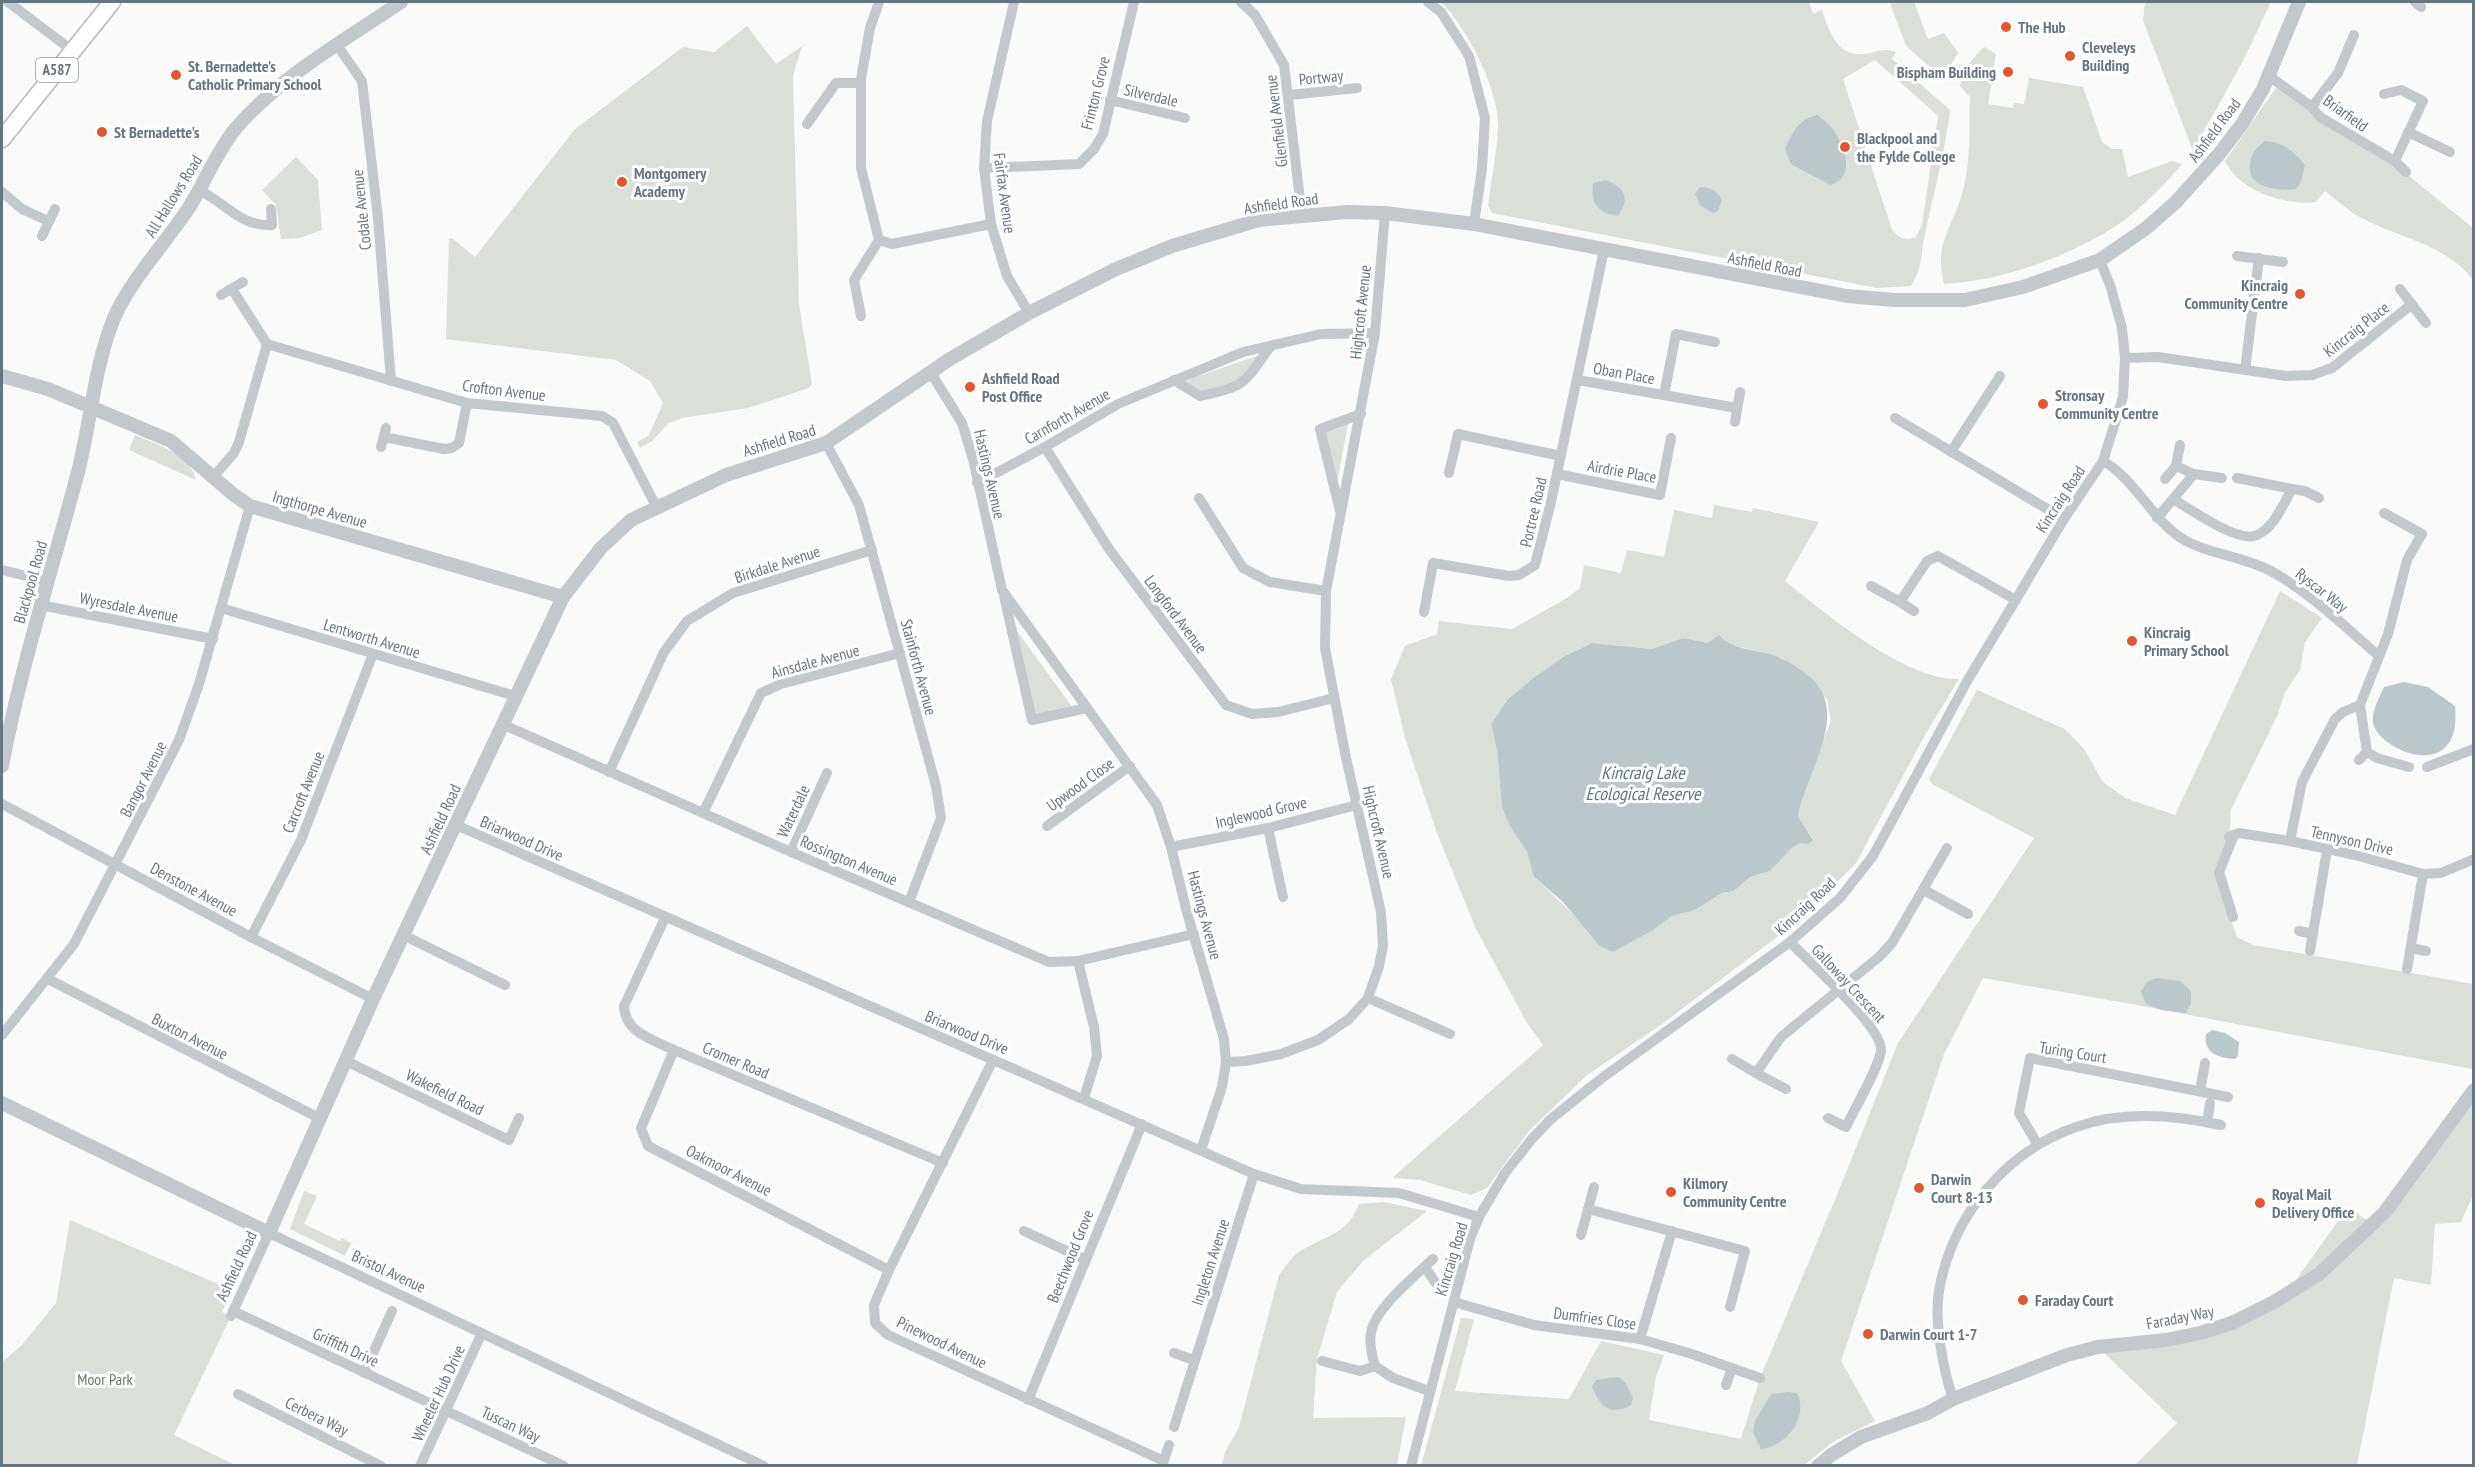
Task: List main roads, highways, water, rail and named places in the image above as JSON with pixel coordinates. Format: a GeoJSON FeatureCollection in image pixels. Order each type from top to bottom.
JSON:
{"type":"FeatureCollection","features":[{"type":"Feature","properties":{"kind":"main road","name":"A587"},"geometry":{"type":"LineString","coordinates":[[2,139],[112,2]]}},
{"type":"Feature","properties":{"kind":"water"},"geometry":{"type":"Polygon","coordinates":[[[1818,115],[1831,126],[1837,135],[1846,160],[1844,175],[1830,185],[1791,164],[1785,149],[1801,123],[1818,115]]]}},
{"type":"Feature","properties":{"kind":"water"},"geometry":{"type":"Polygon","coordinates":[[[2265,141],[2287,148],[2305,165],[2301,181],[2296,189],[2273,189],[2253,179],[2250,172],[2252,157],[2265,141]]]}},
{"type":"Feature","properties":{"kind":"water"},"geometry":{"type":"Polygon","coordinates":[[[1606,180],[1622,190],[1624,194],[1624,204],[1618,216],[1605,213],[1594,202],[1593,183],[1606,180]]]}},
{"type":"Feature","properties":{"kind":"water"},"geometry":{"type":"Polygon","coordinates":[[[1700,187],[1716,192],[1720,197],[1722,200],[1718,211],[1713,213],[1701,206],[1695,194],[1700,187]]]}},
{"type":"Feature","properties":{"kind":"water","name":"Kincraig Lake Ecological Reserve"},"geometry":{"type":"Polygon","coordinates":[[[1719,635],[1736,646],[1773,655],[1786,661],[1805,673],[1819,688],[1826,704],[1827,722],[1798,816],[1813,840],[1809,844],[1800,843],[1792,848],[1770,871],[1750,877],[1734,891],[1722,893],[1695,910],[1672,916],[1652,931],[1613,952],[1600,946],[1563,902],[1534,877],[1527,852],[1509,824],[1502,807],[1497,750],[1491,724],[1508,699],[1532,679],[1563,657],[1592,643],[1652,649],[1683,638],[1708,643],[1719,635]]]}},
{"type":"Feature","properties":{"kind":"water"},"geometry":{"type":"Polygon","coordinates":[[[2404,682],[2428,687],[2455,706],[2454,731],[2446,747],[2433,754],[2418,755],[2402,751],[2388,743],[2378,733],[2373,722],[2375,709],[2384,687],[2404,682]]]}},
{"type":"Feature","properties":{"kind":"water"},"geometry":{"type":"Polygon","coordinates":[[[2156,978],[2180,981],[2191,991],[2191,1003],[2186,1013],[2161,1010],[2146,1004],[2141,992],[2146,983],[2156,978]]]}},
{"type":"Feature","properties":{"kind":"water"},"geometry":{"type":"Polygon","coordinates":[[[2212,1030],[2225,1033],[2239,1042],[2238,1056],[2235,1059],[2218,1056],[2209,1050],[2206,1034],[2212,1030]]]}},
{"type":"Feature","properties":{"kind":"water"},"geometry":{"type":"Polygon","coordinates":[[[1618,1377],[1625,1382],[1633,1398],[1631,1405],[1617,1410],[1602,1404],[1592,1386],[1596,1380],[1618,1377]]]}},
{"type":"Feature","properties":{"kind":"water"},"geometry":{"type":"Polygon","coordinates":[[[1797,1393],[1800,1402],[1798,1420],[1787,1436],[1771,1447],[1761,1449],[1753,1432],[1755,1421],[1771,1394],[1797,1393]]]}},
{"type":"Feature","properties":{"kind":"place","name":"The Hub"},"geometry":{"type":"Point","coordinates":[2006,27]}},
{"type":"Feature","properties":{"kind":"place","name":"Cleveleys Building"},"geometry":{"type":"Point","coordinates":[2070,56]}},
{"type":"Feature","properties":{"kind":"place","name":"Bispham Building"},"geometry":{"type":"Point","coordinates":[2008,72]}},
{"type":"Feature","properties":{"kind":"place","name":"St. Bernadette's Catholic Primary School"},"geometry":{"type":"Point","coordinates":[176,75]}},
{"type":"Feature","properties":{"kind":"place","name":"St Bernadette's"},"geometry":{"type":"Point","coordinates":[102,132]}},
{"type":"Feature","properties":{"kind":"place","name":"Blackpool and the Fylde College"},"geometry":{"type":"Point","coordinates":[1845,147]}},
{"type":"Feature","properties":{"kind":"place","name":"Montgomery Academy"},"geometry":{"type":"Point","coordinates":[622,182]}},
{"type":"Feature","properties":{"kind":"place","name":"Kincraig Community Centre"},"geometry":{"type":"Point","coordinates":[2300,294]}},
{"type":"Feature","properties":{"kind":"place","name":"Ashfield Road Post Office"},"geometry":{"type":"Point","coordinates":[970,387]}},
{"type":"Feature","properties":{"kind":"place","name":"Stronsay Community Centre"},"geometry":{"type":"Point","coordinates":[2043,404]}},
{"type":"Feature","properties":{"kind":"place","name":"Kincraig Primary School"},"geometry":{"type":"Point","coordinates":[2132,641]}},
{"type":"Feature","properties":{"kind":"place","name":"Darwin Court 8-13"},"geometry":{"type":"Point","coordinates":[1919,1188]}},
{"type":"Feature","properties":{"kind":"place","name":"Kilmory Community Centre"},"geometry":{"type":"Point","coordinates":[1671,1192]}},
{"type":"Feature","properties":{"kind":"place","name":"Royal Mail Delivery Office"},"geometry":{"type":"Point","coordinates":[2260,1203]}},
{"type":"Feature","properties":{"kind":"place","name":"Faraday Court"},"geometry":{"type":"Point","coordinates":[2023,1300]}},
{"type":"Feature","properties":{"kind":"place","name":"Darwin Court 1-7"},"geometry":{"type":"Point","coordinates":[1868,1334]}},
{"type":"Feature","properties":{"kind":"park label","name":"Moor Park"},"geometry":{"type":"Point","coordinates":[105,1379]}}]}
